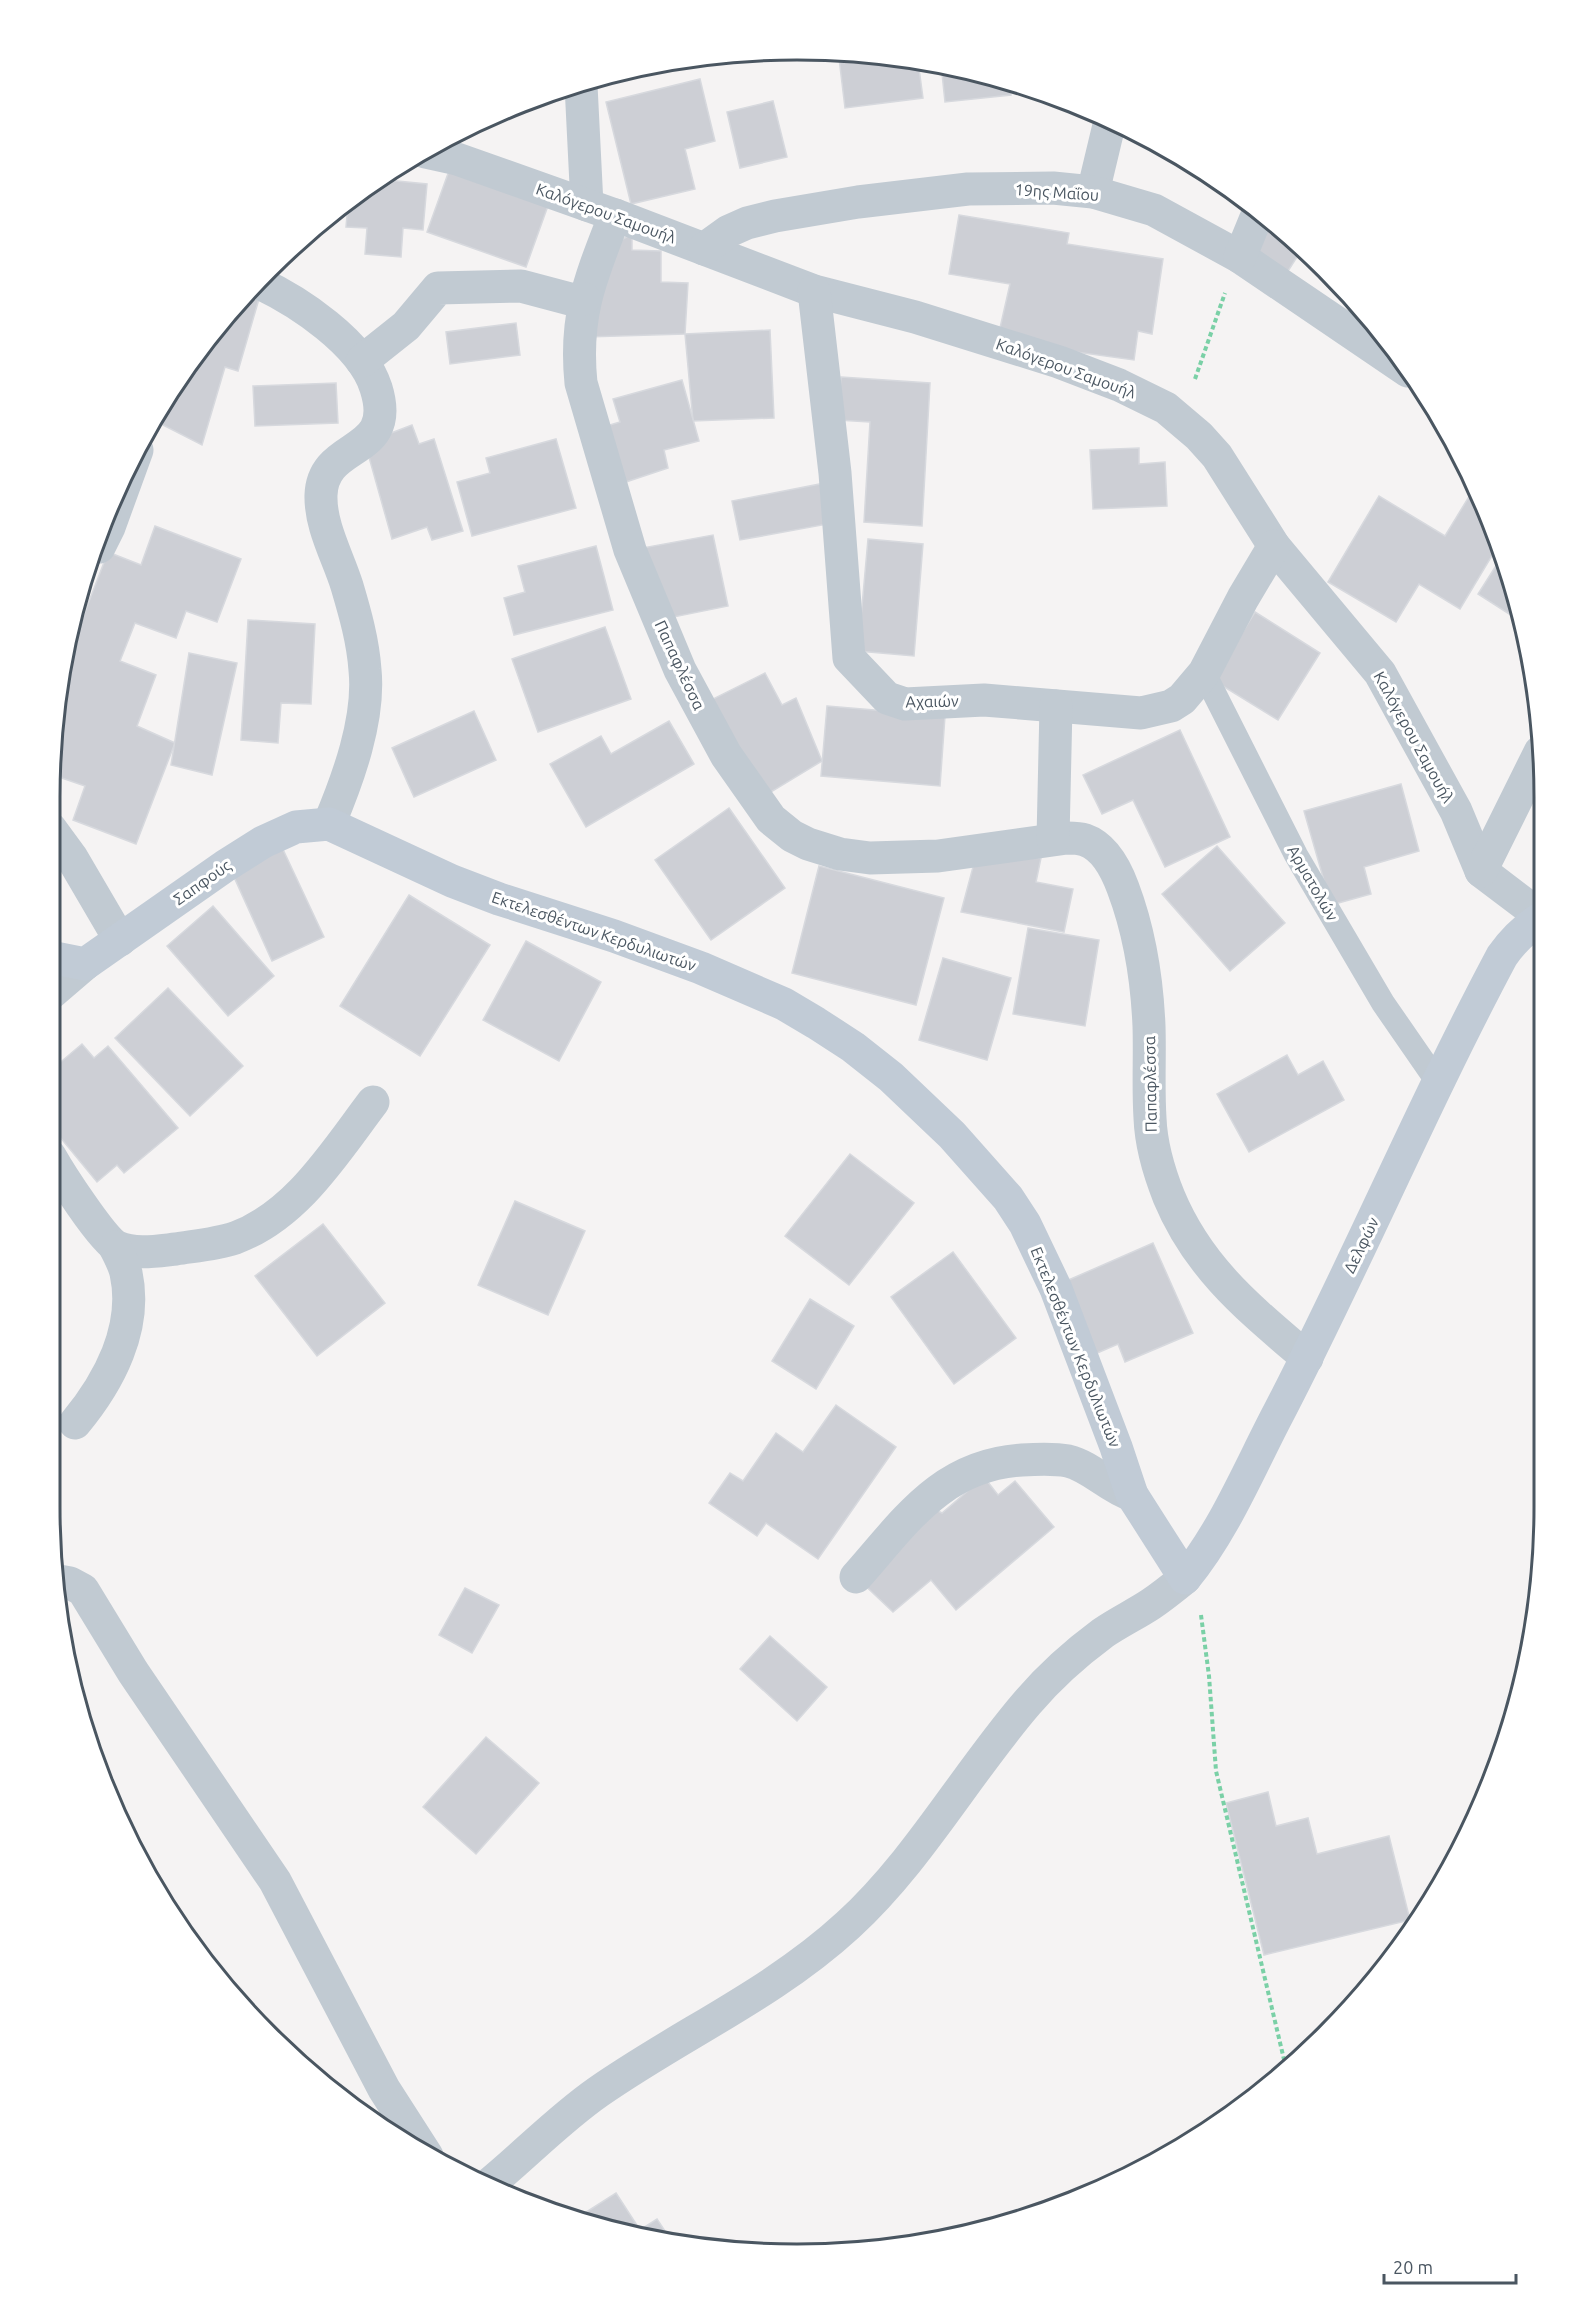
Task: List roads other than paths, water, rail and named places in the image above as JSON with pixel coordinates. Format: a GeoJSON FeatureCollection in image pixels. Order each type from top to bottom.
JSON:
{"type":"FeatureCollection","features":[{"type":"Feature","properties":{"kind":"street","name":"Παπαφλέσσα"},"geometry":{"type":"LineString","coordinates":[[582,92],[601,210],[579,335],[578,359],[581,383],[630,550],[685,682],[726,755],[764,810],[792,836],[826,850],[854,856],[884,858],[938,856],[1053,839],[1084,840],[1101,851],[1115,870],[1128,901],[1140,945],[1149,1026],[1152,1140],[1162,1179],[1179,1217],[1203,1256],[1226,1287],[1307,1358]]}},
{"type":"Feature","properties":{"kind":"street"},"geometry":{"type":"LineString","coordinates":[[1093,192],[1108,129]]}},
{"type":"Feature","properties":{"kind":"street","name":"Καλόγερου Σαμουήλ"},"geometry":{"type":"LineString","coordinates":[[437,155],[457,159],[601,210],[814,291],[915,316],[1059,362],[1148,398],[1166,408],[1217,456],[1274,546],[1380,673],[1456,811],[1481,871]]}},
{"type":"Feature","properties":{"kind":"street","name":"19ης Μαΐου"},"geometry":{"type":"LineString","coordinates":[[704,249],[729,231],[747,223],[858,202],[968,189],[1053,188],[1093,192],[1154,210],[1240,257],[1389,358]]}},
{"type":"Feature","properties":{"kind":"street"},"geometry":{"type":"LineString","coordinates":[[1240,257],[1255,220]]}},
{"type":"Feature","properties":{"kind":"street"},"geometry":{"type":"LineString","coordinates":[[362,361],[406,326],[438,288],[521,286],[570,298],[584,299]]}},
{"type":"Feature","properties":{"kind":"street"},"geometry":{"type":"LineString","coordinates":[[266,287],[290,300],[350,347],[374,381],[379,401],[375,430],[365,443],[330,466],[322,484],[321,498],[327,532],[338,557],[357,620],[366,671],[364,704],[358,736],[341,795],[329,824]]}},
{"type":"Feature","properties":{"kind":"street","name":"Αχαιών"},"geometry":{"type":"LineString","coordinates":[[814,291],[835,473],[849,658],[887,698],[905,704],[984,700],[1141,713],[1160,710],[1182,699],[1204,673],[1243,598],[1274,546]]}},
{"type":"Feature","properties":{"kind":"street"},"geometry":{"type":"LineString","coordinates":[[1053,839],[1056,706]]}},
{"type":"Feature","properties":{"kind":"street"},"geometry":{"type":"LineString","coordinates":[[1533,767],[1481,871],[1534,911]]}},
{"type":"Feature","properties":{"kind":"street","name":"Σαπφούς"},"geometry":{"type":"LineString","coordinates":[[60,985],[85,964],[263,842],[296,827],[329,824]]}},
{"type":"Feature","properties":{"kind":"street","name":"Εκτελεσθέντων Κερδυλιωτών"},"geometry":{"type":"LineString","coordinates":[[329,824],[462,884],[701,968],[768,997],[816,1023],[853,1047],[891,1077],[986,1171],[1025,1224],[1060,1299],[1132,1495],[1185,1578]]}},
{"type":"Feature","properties":{"kind":"street"},"geometry":{"type":"LineString","coordinates":[[60,842],[120,940]]}},
{"type":"Feature","properties":{"kind":"street","name":"Δελφών"},"geometry":{"type":"LineString","coordinates":[[1185,1578],[1200,1559],[1223,1520],[1307,1358],[1502,956],[1517,936],[1534,923]]}},
{"type":"Feature","properties":{"kind":"street"},"geometry":{"type":"LineString","coordinates":[[60,959],[85,964]]}},
{"type":"Feature","properties":{"kind":"street"},"geometry":{"type":"LineString","coordinates":[[115,1247],[137,1252],[187,1247],[232,1239],[263,1223],[277,1214],[316,1177],[373,1102]]}},
{"type":"Feature","properties":{"kind":"street"},"geometry":{"type":"LineString","coordinates":[[60,1172],[77,1198],[115,1247],[126,1273],[128,1296],[122,1342],[115,1363],[75,1423]]}},
{"type":"Feature","properties":{"kind":"street"},"geometry":{"type":"LineString","coordinates":[[856,1577],[931,1497],[957,1478],[982,1467],[1016,1461],[1068,1461],[1083,1466],[1114,1489],[1132,1495]]}},
{"type":"Feature","properties":{"kind":"street"},"geometry":{"type":"LineString","coordinates":[[495,2179],[597,2092],[740,2006],[823,1947],[863,1911],[889,1882],[922,1842],[1028,1701],[1078,1653],[1185,1578]]}},
{"type":"Feature","properties":{"kind":"street"},"geometry":{"type":"LineString","coordinates":[[64,1582],[83,1590],[133,1672],[275,1881],[384,2089],[416,2137]]}},
{"type":"Feature","properties":{"kind":"lane","name":"Αρματολών"},"geometry":{"type":"LineString","coordinates":[[1204,673],[1296,855],[1383,1003],[1439,1084]]}}]}
